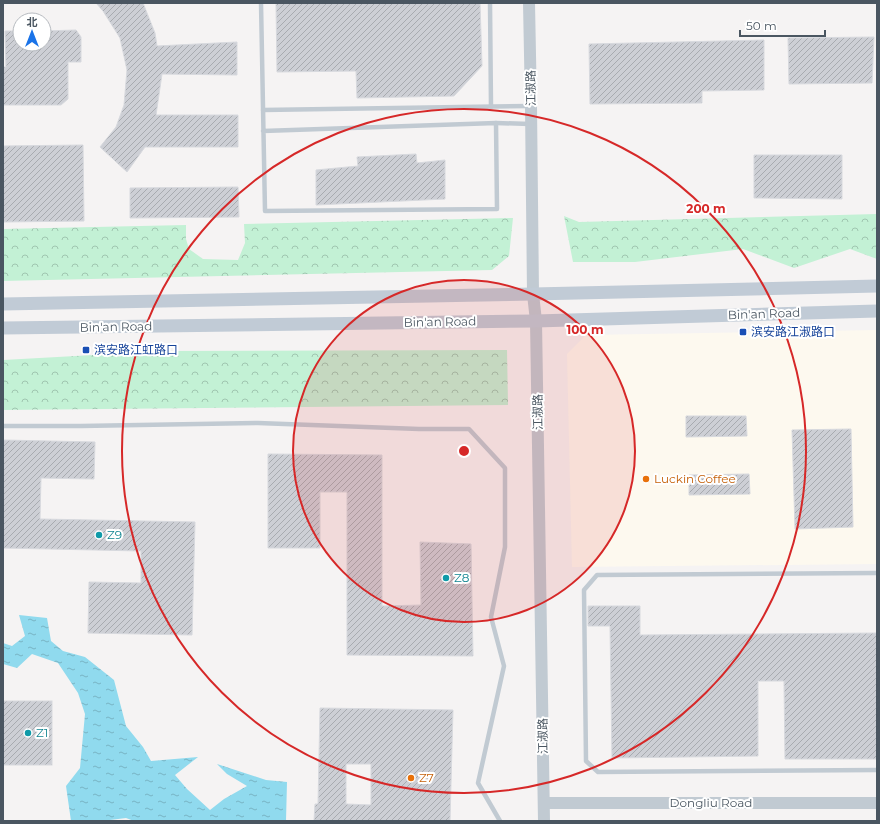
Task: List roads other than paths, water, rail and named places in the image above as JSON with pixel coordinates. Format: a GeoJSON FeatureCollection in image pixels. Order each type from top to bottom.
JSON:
{"type":"FeatureCollection","features":[{"type":"Feature","properties":{"kind":"main road","name":"Bin'an Road"},"geometry":{"type":"LineString","coordinates":[[3,304],[877,286]]}},
{"type":"Feature","properties":{"kind":"main road","name":"Bin'an Road"},"geometry":{"type":"LineString","coordinates":[[3,328],[536,321],[877,311]]}},
{"type":"Feature","properties":{"kind":"street","name":"江淑路"},"geometry":{"type":"LineString","coordinates":[[529,3],[532,124],[533,294],[536,321],[544,821]]}},
{"type":"Feature","properties":{"kind":"street","name":"Dongliu Road"},"geometry":{"type":"LineString","coordinates":[[544,803],[877,802]]}},
{"type":"Feature","properties":{"kind":"lane"},"geometry":{"type":"LineString","coordinates":[[261,3],[265,211],[497,209],[496,123]]}},
{"type":"Feature","properties":{"kind":"lane"},"geometry":{"type":"LineString","coordinates":[[490,3],[491,107]]}},
{"type":"Feature","properties":{"kind":"lane"},"geometry":{"type":"LineString","coordinates":[[263,110],[531,106]]}},
{"type":"Feature","properties":{"kind":"lane"},"geometry":{"type":"LineString","coordinates":[[263,131],[496,123],[532,124]]}},
{"type":"Feature","properties":{"kind":"lane"},"geometry":{"type":"LineString","coordinates":[[3,426],[258,423],[419,429],[469,429],[505,468],[505,547],[491,617],[504,666],[478,783],[500,821]]}},
{"type":"Feature","properties":{"kind":"lane"},"geometry":{"type":"LineString","coordinates":[[877,574],[597,575],[584,590],[586,761],[598,772],[877,770]]}},
{"type":"Feature","properties":{"kind":"water"},"geometry":{"type":"Polygon","coordinates":[[[19,615],[47,618],[51,641],[63,651],[85,657],[114,680],[126,726],[143,747],[151,761],[198,757],[175,775],[187,789],[210,810],[224,799],[247,786],[227,774],[217,764],[266,780],[287,782],[286,821],[134,821],[126,818],[102,821],[71,821],[66,786],[80,768],[85,714],[78,693],[58,663],[32,654],[17,668],[3,664],[3,643],[12,646],[25,636],[19,615]]]}},
{"type":"Feature","properties":{"kind":"place","name":"滨安路江淑路口"},"geometry":{"type":"Point","coordinates":[743,332]}},
{"type":"Feature","properties":{"kind":"place","name":"滨安路江虹路口"},"geometry":{"type":"Point","coordinates":[86,350]}},
{"type":"Feature","properties":{"kind":"place","name":"Luckin Coffee"},"geometry":{"type":"Point","coordinates":[646,479]}},
{"type":"Feature","properties":{"kind":"place","name":"Z9"},"geometry":{"type":"Point","coordinates":[99,535]}},
{"type":"Feature","properties":{"kind":"place","name":"Z8"},"geometry":{"type":"Point","coordinates":[446,578]}},
{"type":"Feature","properties":{"kind":"place","name":"Z1"},"geometry":{"type":"Point","coordinates":[28,733]}},
{"type":"Feature","properties":{"kind":"place","name":"Z7"},"geometry":{"type":"Point","coordinates":[411,778]}}]}
